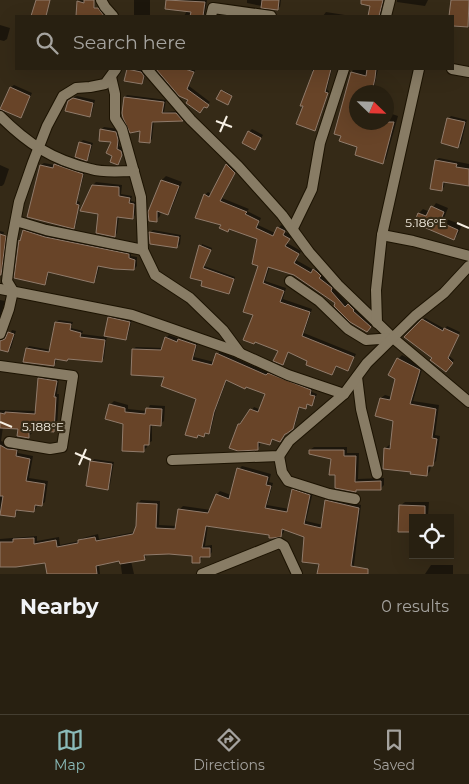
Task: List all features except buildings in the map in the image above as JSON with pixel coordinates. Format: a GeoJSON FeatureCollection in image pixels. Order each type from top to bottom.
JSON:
{"type":"FeatureCollection","features":[{"type":"Feature","properties":{"kind":"street"},"geometry":{"type":"LineString","coordinates":[[101,0],[104,7],[112,15]]}},
{"type":"Feature","properties":{"kind":"street"},"geometry":{"type":"LineString","coordinates":[[386,15],[390,0]]}},
{"type":"Feature","properties":{"kind":"street"},"geometry":{"type":"LineString","coordinates":[[211,15],[213,8],[264,15]]}},
{"type":"Feature","properties":{"kind":"street"},"geometry":{"type":"LineString","coordinates":[[454,69],[469,72]]}},
{"type":"Feature","properties":{"kind":"street"},"geometry":{"type":"LineString","coordinates":[[148,70],[191,120],[238,166],[293,228],[309,252],[338,285],[393,338],[469,402]]}},
{"type":"Feature","properties":{"kind":"street"},"geometry":{"type":"LineString","coordinates":[[293,228],[312,189],[320,143],[344,70]]}},
{"type":"Feature","properties":{"kind":"street"},"geometry":{"type":"LineString","coordinates":[[377,323],[376,290],[382,236],[419,70]]}},
{"type":"Feature","properties":{"kind":"street"},"geometry":{"type":"LineString","coordinates":[[0,334],[13,292],[7,281],[19,202],[47,126],[63,96],[76,88],[106,84],[113,73]]}},
{"type":"Feature","properties":{"kind":"street"},"geometry":{"type":"LineString","coordinates":[[113,73],[116,94],[115,118],[122,129],[141,198],[143,250],[155,275],[190,298],[223,330],[241,354]]}},
{"type":"Feature","properties":{"kind":"street"},"geometry":{"type":"LineString","coordinates":[[1,120],[38,149],[92,170],[134,171]]}},
{"type":"Feature","properties":{"kind":"street"},"geometry":{"type":"LineString","coordinates":[[16,221],[72,236],[143,250]]}},
{"type":"Feature","properties":{"kind":"street"},"geometry":{"type":"LineString","coordinates":[[382,236],[413,241],[469,256]]}},
{"type":"Feature","properties":{"kind":"street"},"geometry":{"type":"LineString","coordinates":[[355,499],[328,494],[288,481],[282,472],[279,456],[289,441],[344,394],[368,363],[415,316],[444,293],[469,266]]}},
{"type":"Feature","properties":{"kind":"street"},"geometry":{"type":"LineString","coordinates":[[290,281],[319,301],[348,329],[366,340],[393,338]]}},
{"type":"Feature","properties":{"kind":"street"},"geometry":{"type":"LineString","coordinates":[[0,289],[132,315],[241,354],[288,375],[344,394]]}},
{"type":"Feature","properties":{"kind":"street"},"geometry":{"type":"LineString","coordinates":[[0,366],[73,376],[62,448],[50,449],[10,442]]}},
{"type":"Feature","properties":{"kind":"street"},"geometry":{"type":"LineString","coordinates":[[357,376],[361,410],[377,474]]}},
{"type":"Feature","properties":{"kind":"street"},"geometry":{"type":"LineString","coordinates":[[172,460],[279,456]]}},
{"type":"Feature","properties":{"kind":"street"},"geometry":{"type":"LineString","coordinates":[[202,574],[279,543],[284,546],[297,574]]}}]}
